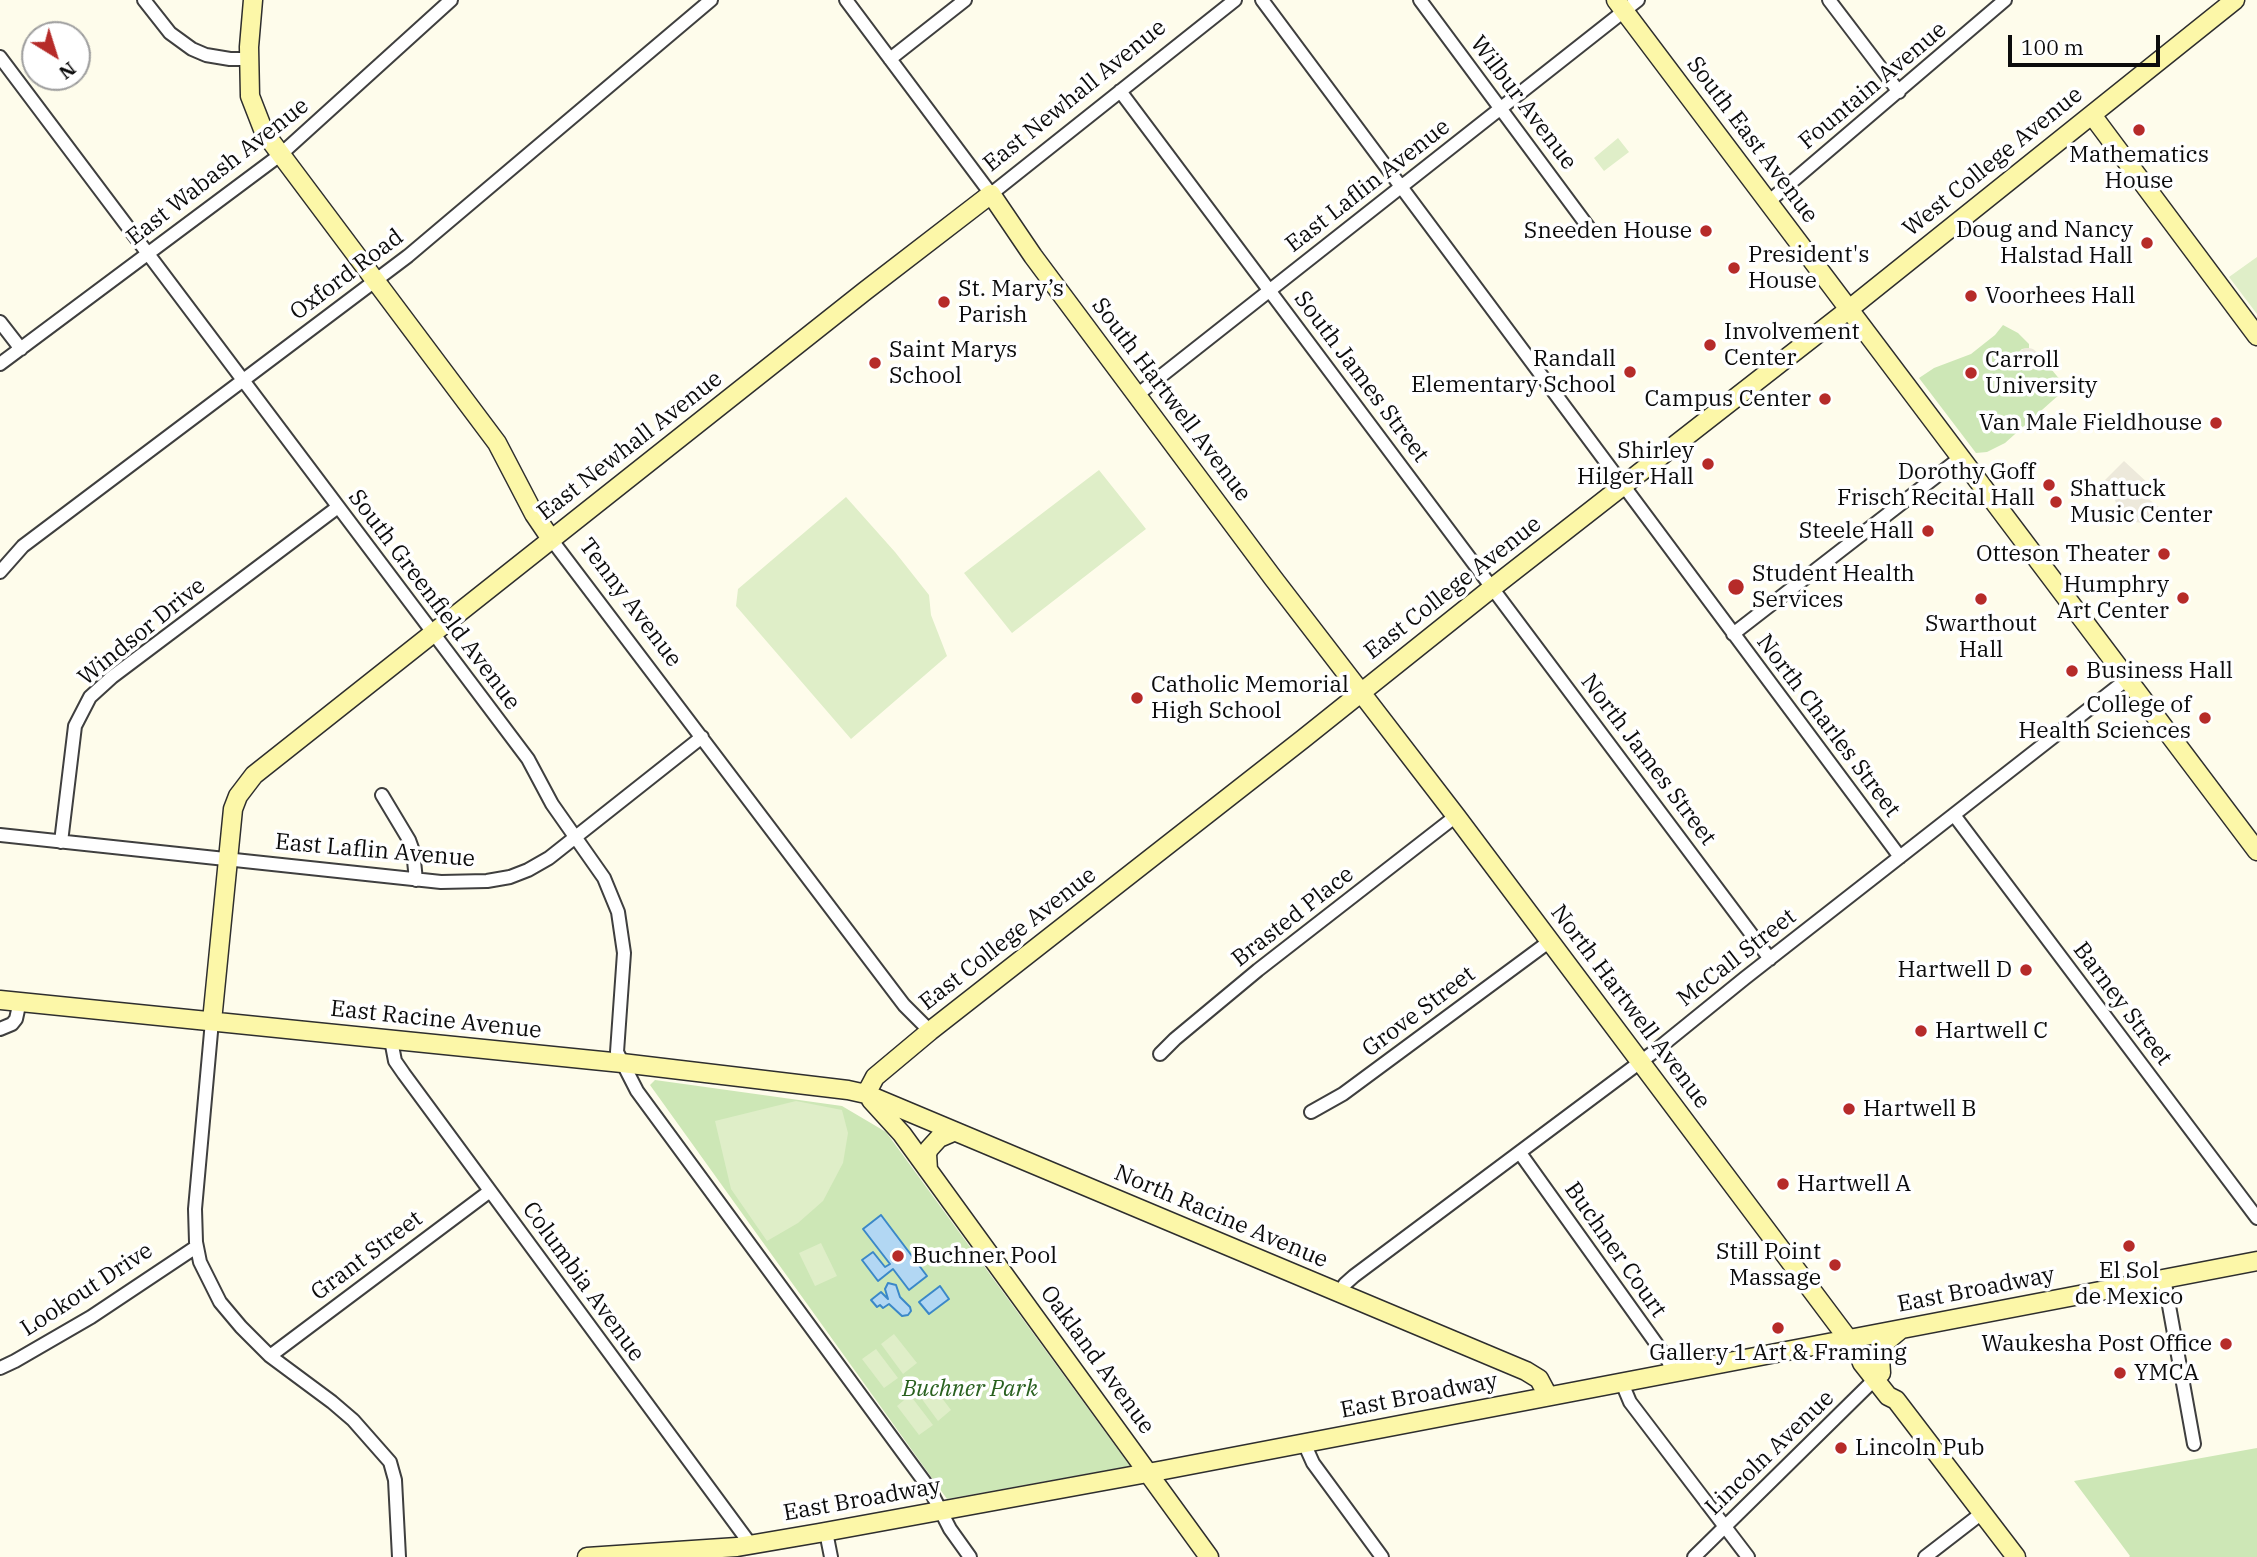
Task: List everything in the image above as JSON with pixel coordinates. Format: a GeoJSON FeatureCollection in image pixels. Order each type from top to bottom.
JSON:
{"type":"FeatureCollection","features":[{"type":"Feature","properties":{"kind":"street"},"geometry":{"type":"LineString","coordinates":[[144,0],[170,33],[192,49],[206,55],[249,59]]}},
{"type":"Feature","properties":{"kind":"street","name":"Tenny Avenue"},"geometry":{"type":"LineString","coordinates":[[253,0],[249,59],[250,96],[264,132],[497,443],[534,514],[551,539],[904,1004],[930,1031]]}},
{"type":"Feature","properties":{"kind":"street","name":"East Wabash Avenue"},"geometry":{"type":"LineString","coordinates":[[0,364],[280,155],[451,0]]}},
{"type":"Feature","properties":{"kind":"street","name":"Oxford Road"},"geometry":{"type":"LineString","coordinates":[[0,572],[23,546],[429,239],[711,0]]}},
{"type":"Feature","properties":{"kind":"street","name":"South Hartwell Avenue"},"geometry":{"type":"LineString","coordinates":[[846,0],[991,194],[1033,256],[1361,692]]}},
{"type":"Feature","properties":{"kind":"street"},"geometry":{"type":"LineString","coordinates":[[890,59],[965,0]]}},
{"type":"Feature","properties":{"kind":"street","name":"East Newhall Avenue"},"geometry":{"type":"LineString","coordinates":[[212,1021],[233,809],[238,796],[254,775],[1235,0]]}},
{"type":"Feature","properties":{"kind":"street","name":"North Charles Street"},"geometry":{"type":"LineString","coordinates":[[1262,0],[1900,856]]}},
{"type":"Feature","properties":{"kind":"street","name":"Wilbur Avenue"},"geometry":{"type":"LineString","coordinates":[[1420,0],[1592,232]]}},
{"type":"Feature","properties":{"kind":"street"},"geometry":{"type":"LineString","coordinates":[[1829,0],[1899,92]]}},
{"type":"Feature","properties":{"kind":"street","name":"Fountain Avenue"},"geometry":{"type":"LineString","coordinates":[[1767,203],[2005,0]]}},
{"type":"Feature","properties":{"kind":"street","name":"West College Avenue"},"geometry":{"type":"LineString","coordinates":[[1848,310],[2235,0]]}},
{"type":"Feature","properties":{"kind":"street","name":"East Laflin Avenue"},"geometry":{"type":"LineString","coordinates":[[1137,395],[1500,108],[1626,4]]}},
{"type":"Feature","properties":{"kind":"street","name":"South East Avenue"},"geometry":{"type":"LineString","coordinates":[[1626,4],[1767,203],[2126,680],[2254,842]]}},
{"type":"Feature","properties":{"kind":"street","name":"South Greenfield Avenue"},"geometry":{"type":"LineString","coordinates":[[0,57],[528,759],[552,804],[604,878],[618,912],[624,953],[617,1052],[638,1091],[929,1488],[950,1529],[970,1557]]}},
{"type":"Feature","properties":{"kind":"street","name":"South James Street"},"geometry":{"type":"LineString","coordinates":[[1120,91],[1492,588]]}},
{"type":"Feature","properties":{"kind":"street"},"geometry":{"type":"LineString","coordinates":[[2092,115],[2257,335]]}},
{"type":"Feature","properties":{"kind":"street","name":"East College Avenue"},"geometry":{"type":"LineString","coordinates":[[866,1094],[875,1077],[930,1031],[1848,310]]}},
{"type":"Feature","properties":{"kind":"street"},"geometry":{"type":"LineString","coordinates":[[0,322],[21,349]]}},
{"type":"Feature","properties":{"kind":"street"},"geometry":{"type":"LineString","coordinates":[[1733,634],[1960,458]]}},
{"type":"Feature","properties":{"kind":"street","name":"Windsor Drive"},"geometry":{"type":"LineString","coordinates":[[61,842],[75,726],[90,697],[112,677],[338,507]]}},
{"type":"Feature","properties":{"kind":"street","name":"North James Street"},"geometry":{"type":"LineString","coordinates":[[1492,588],[1770,959]]}},
{"type":"Feature","properties":{"kind":"street","name":"McCall Street"},"geometry":{"type":"LineString","coordinates":[[1340,1293],[1354,1276],[1641,1062],[2126,680]]}},
{"type":"Feature","properties":{"kind":"street","name":"North Hartwell Avenue"},"geometry":{"type":"LineString","coordinates":[[1361,692],[1853,1345],[1869,1357],[1878,1376],[1895,1391],[1896,1400],[2016,1557]]}},
{"type":"Feature","properties":{"kind":"street","name":"East Laflin Avenue"},"geometry":{"type":"LineString","coordinates":[[0,835],[416,880],[468,883],[510,877],[549,858],[702,737]]}},
{"type":"Feature","properties":{"kind":"street"},"geometry":{"type":"LineString","coordinates":[[382,795],[409,840],[416,880]]}},
{"type":"Feature","properties":{"kind":"street","name":"Brasted Place"},"geometry":{"type":"LineString","coordinates":[[1160,1054],[1258,970],[1456,816]]}},
{"type":"Feature","properties":{"kind":"street","name":"Barney Street"},"geometry":{"type":"LineString","coordinates":[[1954,816],[2257,1217]]}},
{"type":"Feature","properties":{"kind":"street","name":"Grove Street"},"geometry":{"type":"LineString","coordinates":[[1311,1112],[1343,1094],[1550,941]]}},
{"type":"Feature","properties":{"kind":"street","name":"East Racine Avenue"},"geometry":{"type":"LineString","coordinates":[[0,1000],[623,1063],[866,1094]]}},
{"type":"Feature","properties":{"kind":"street"},"geometry":{"type":"LineString","coordinates":[[0,1029],[12,1024],[16,1019],[20,1001]]}},
{"type":"Feature","properties":{"kind":"street"},"geometry":{"type":"LineString","coordinates":[[212,1021],[195,1209],[196,1247],[200,1262],[220,1302],[241,1327],[270,1356],[353,1420],[390,1462],[395,1480],[399,1557]]}},
{"type":"Feature","properties":{"kind":"street","name":"Columbia Avenue"},"geometry":{"type":"LineString","coordinates":[[391,1040],[395,1060],[751,1545]]}},
{"type":"Feature","properties":{"kind":"street","name":"North Racine Avenue"},"geometry":{"type":"LineString","coordinates":[[866,1094],[1526,1371],[1539,1379],[1548,1396]]}},
{"type":"Feature","properties":{"kind":"street","name":"Oakland Avenue"},"geometry":{"type":"LineString","coordinates":[[866,1094],[928,1170],[1209,1557]]}},
{"type":"Feature","properties":{"kind":"street"},"geometry":{"type":"LineString","coordinates":[[928,1170],[929,1149],[939,1138],[953,1132]]}},
{"type":"Feature","properties":{"kind":"street","name":"Buchner Court"},"geometry":{"type":"LineString","coordinates":[[1520,1153],[1668,1360],[1672,1373]]}},
{"type":"Feature","properties":{"kind":"street","name":"Grant Street"},"geometry":{"type":"LineString","coordinates":[[270,1356],[490,1191]]}},
{"type":"Feature","properties":{"kind":"street","name":"Lookout Drive"},"geometry":{"type":"LineString","coordinates":[[0,1367],[16,1361],[91,1317],[196,1247]]}},
{"type":"Feature","properties":{"kind":"street","name":"East Broadway"},"geometry":{"type":"LineString","coordinates":[[587,1557],[678,1554],[826,1532],[1672,1373],[1853,1345],[1902,1329],[2257,1261]]}},
{"type":"Feature","properties":{"kind":"street"},"geometry":{"type":"LineString","coordinates":[[2164,1278],[2194,1444]]}},
{"type":"Feature","properties":{"kind":"street"},"geometry":{"type":"LineString","coordinates":[[1878,1376],[1882,1345],[1902,1329]]}},
{"type":"Feature","properties":{"kind":"street","name":"Lincoln Avenue"},"geometry":{"type":"LineString","coordinates":[[1694,1557],[1878,1376]]}},
{"type":"Feature","properties":{"kind":"street"},"geometry":{"type":"LineString","coordinates":[[1622,1383],[1630,1402],[1748,1557]]}},
{"type":"Feature","properties":{"kind":"street"},"geometry":{"type":"LineString","coordinates":[[1304,1443],[1312,1463],[1382,1557]]}},
{"type":"Feature","properties":{"kind":"street"},"geometry":{"type":"LineString","coordinates":[[1925,1557],[1982,1513]]}},
{"type":"Feature","properties":{"kind":"street"},"geometry":{"type":"LineString","coordinates":[[826,1532],[831,1557]]}},
{"type":"Feature","properties":{"kind":"green space"},"geometry":{"type":"Polygon","coordinates":[[[1618,138],[1629,152],[1604,171],[1594,158],[1618,138]]]}},
{"type":"Feature","properties":{"kind":"green space"},"geometry":{"type":"Polygon","coordinates":[[[2257,257],[2257,314],[2229,277],[2257,257]]]}},
{"type":"Feature","properties":{"kind":"green space"},"geometry":{"type":"Polygon","coordinates":[[[2003,325],[2018,333],[2029,344],[2029,348],[2022,349],[2017,354],[2026,370],[2036,367],[2039,361],[2038,353],[2061,381],[2061,393],[2005,443],[1987,452],[1976,453],[1919,378],[1934,368],[1971,354],[2003,325]]]}},
{"type":"Feature","properties":{"kind":"green space"},"geometry":{"type":"Polygon","coordinates":[[[1099,470],[1146,529],[1012,633],[964,573],[1099,470]]]}},
{"type":"Feature","properties":{"kind":"green space"},"geometry":{"type":"Polygon","coordinates":[[[846,497],[929,595],[931,615],[947,656],[851,739],[736,606],[738,589],[846,497]]]}},
{"type":"Feature","properties":{"kind":"green space","name":"Buchner Park"},"geometry":{"type":"Polygon","coordinates":[[[655,1080],[842,1106],[886,1132],[1130,1466],[947,1499],[650,1085],[655,1080]]]}},
{"type":"Feature","properties":{"kind":"green space"},"geometry":{"type":"Polygon","coordinates":[[[796,1101],[842,1110],[848,1133],[843,1163],[823,1201],[798,1223],[767,1241],[731,1189],[715,1121],[796,1101]]]}},
{"type":"Feature","properties":{"kind":"green space"},"geometry":{"type":"Polygon","coordinates":[[[821,1243],[837,1276],[815,1286],[799,1253],[821,1243]]]}},
{"type":"Feature","properties":{"kind":"green space"},"geometry":{"type":"Polygon","coordinates":[[[894,1334],[917,1363],[903,1374],[881,1344],[894,1334]]]}},
{"type":"Feature","properties":{"kind":"green space"},"geometry":{"type":"Polygon","coordinates":[[[876,1349],[898,1378],[884,1388],[862,1359],[876,1349]]]}},
{"type":"Feature","properties":{"kind":"green space"},"geometry":{"type":"Polygon","coordinates":[[[929,1381],[951,1410],[938,1421],[916,1391],[929,1381]]]}},
{"type":"Feature","properties":{"kind":"green space"},"geometry":{"type":"Polygon","coordinates":[[[910,1395],[933,1425],[919,1435],[897,1406],[910,1395]]]}},
{"type":"Feature","properties":{"kind":"green space"},"geometry":{"type":"Polygon","coordinates":[[[2257,1448],[2257,1557],[2129,1557],[2074,1481],[2257,1448]]]}},
{"type":"Feature","properties":{"kind":"shaded area"},"geometry":{"type":"Polygon","coordinates":[[[2024,348],[2032,348],[2039,355],[2039,363],[2032,370],[2024,370],[2017,363],[2017,355],[2024,348]]]}},
{"type":"Feature","properties":{"kind":"shaded area"},"geometry":{"type":"Polygon","coordinates":[[[2124,461],[2150,485],[2142,494],[2160,508],[2151,519],[2143,523],[2127,521],[2120,514],[2115,500],[2119,489],[2105,480],[2124,461]]]}},
{"type":"Feature","properties":{"kind":"water","name":"Buchner Pool"},"geometry":{"type":"Polygon","coordinates":[[[881,1215],[927,1276],[909,1290],[893,1269],[878,1281],[862,1260],[873,1252],[885,1267],[890,1264],[863,1229],[881,1215]]]}},
{"type":"Feature","properties":{"kind":"water"},"geometry":{"type":"Polygon","coordinates":[[[888,1283],[896,1285],[900,1297],[910,1307],[908,1315],[902,1316],[889,1304],[883,1308],[880,1305],[877,1307],[871,1300],[881,1292],[888,1299],[885,1289],[888,1283]]]}},
{"type":"Feature","properties":{"kind":"water"},"geometry":{"type":"Polygon","coordinates":[[[940,1286],[949,1299],[929,1314],[919,1302],[940,1286]]]}},
{"type":"Feature","properties":{"kind":"place","name":"Mathematics House"},"geometry":{"type":"Point","coordinates":[2139,130]}},
{"type":"Feature","properties":{"kind":"place","name":"Sneeden House"},"geometry":{"type":"Point","coordinates":[1706,231]}},
{"type":"Feature","properties":{"kind":"place","name":"Doug and Nancy Halstad Hall"},"geometry":{"type":"Point","coordinates":[2147,243]}},
{"type":"Feature","properties":{"kind":"place","name":"President's House"},"geometry":{"type":"Point","coordinates":[1734,268]}},
{"type":"Feature","properties":{"kind":"place","name":"Voorhees Hall"},"geometry":{"type":"Point","coordinates":[1971,296]}},
{"type":"Feature","properties":{"kind":"place","name":"St. Mary’s Parish"},"geometry":{"type":"Point","coordinates":[944,302]}},
{"type":"Feature","properties":{"kind":"place","name":"Involvement Center"},"geometry":{"type":"Point","coordinates":[1710,345]}},
{"type":"Feature","properties":{"kind":"place","name":"Saint Marys School"},"geometry":{"type":"Point","coordinates":[875,363]}},
{"type":"Feature","properties":{"kind":"place","name":"Randall Elementary School"},"geometry":{"type":"Point","coordinates":[1630,372]}},
{"type":"Feature","properties":{"kind":"place","name":"Carroll University"},"geometry":{"type":"Point","coordinates":[1971,373]}},
{"type":"Feature","properties":{"kind":"place","name":"Campus Center"},"geometry":{"type":"Point","coordinates":[1825,399]}},
{"type":"Feature","properties":{"kind":"place","name":"Van Male Fieldhouse"},"geometry":{"type":"Point","coordinates":[2216,423]}},
{"type":"Feature","properties":{"kind":"place","name":"Shirley Hilger Hall"},"geometry":{"type":"Point","coordinates":[1708,464]}},
{"type":"Feature","properties":{"kind":"place","name":"Dorothy Goff Frisch Recital Hall"},"geometry":{"type":"Point","coordinates":[2049,485]}},
{"type":"Feature","properties":{"kind":"place","name":"Shattuck Music Center"},"geometry":{"type":"Point","coordinates":[2056,502]}},
{"type":"Feature","properties":{"kind":"place","name":"Steele Hall"},"geometry":{"type":"Point","coordinates":[1928,531]}},
{"type":"Feature","properties":{"kind":"place","name":"Otteson Theater"},"geometry":{"type":"Point","coordinates":[2164,554]}},
{"type":"Feature","properties":{"kind":"place","name":"Student Health Services"},"geometry":{"type":"Point","coordinates":[1736,587]}},
{"type":"Feature","properties":{"kind":"place","name":"Humphry Art Center"},"geometry":{"type":"Point","coordinates":[2183,598]}},
{"type":"Feature","properties":{"kind":"place","name":"Swarthout Hall"},"geometry":{"type":"Point","coordinates":[1981,599]}},
{"type":"Feature","properties":{"kind":"place","name":"Business Hall"},"geometry":{"type":"Point","coordinates":[2072,671]}},
{"type":"Feature","properties":{"kind":"place","name":"Catholic Memorial High School"},"geometry":{"type":"Point","coordinates":[1137,698]}},
{"type":"Feature","properties":{"kind":"place","name":"College of Health Sciences"},"geometry":{"type":"Point","coordinates":[2205,718]}},
{"type":"Feature","properties":{"kind":"place","name":"Hartwell D"},"geometry":{"type":"Point","coordinates":[2026,970]}},
{"type":"Feature","properties":{"kind":"place","name":"Hartwell C"},"geometry":{"type":"Point","coordinates":[1921,1031]}},
{"type":"Feature","properties":{"kind":"place","name":"Hartwell B"},"geometry":{"type":"Point","coordinates":[1849,1109]}},
{"type":"Feature","properties":{"kind":"place","name":"Hartwell A"},"geometry":{"type":"Point","coordinates":[1783,1184]}},
{"type":"Feature","properties":{"kind":"place","name":"El Sol de Mexico"},"geometry":{"type":"Point","coordinates":[2129,1246]}},
{"type":"Feature","properties":{"kind":"place","name":"Buchner Pool"},"geometry":{"type":"Point","coordinates":[898,1256]}},
{"type":"Feature","properties":{"kind":"place","name":"Still Point Massage"},"geometry":{"type":"Point","coordinates":[1835,1265]}},
{"type":"Feature","properties":{"kind":"place","name":"Gallery 1 Art & Framing"},"geometry":{"type":"Point","coordinates":[1778,1328]}},
{"type":"Feature","properties":{"kind":"place","name":"Waukesha Post Office"},"geometry":{"type":"Point","coordinates":[2226,1344]}},
{"type":"Feature","properties":{"kind":"place","name":"YMCA"},"geometry":{"type":"Point","coordinates":[2120,1373]}},
{"type":"Feature","properties":{"kind":"place","name":"Lincoln Pub"},"geometry":{"type":"Point","coordinates":[1841,1448]}}]}
